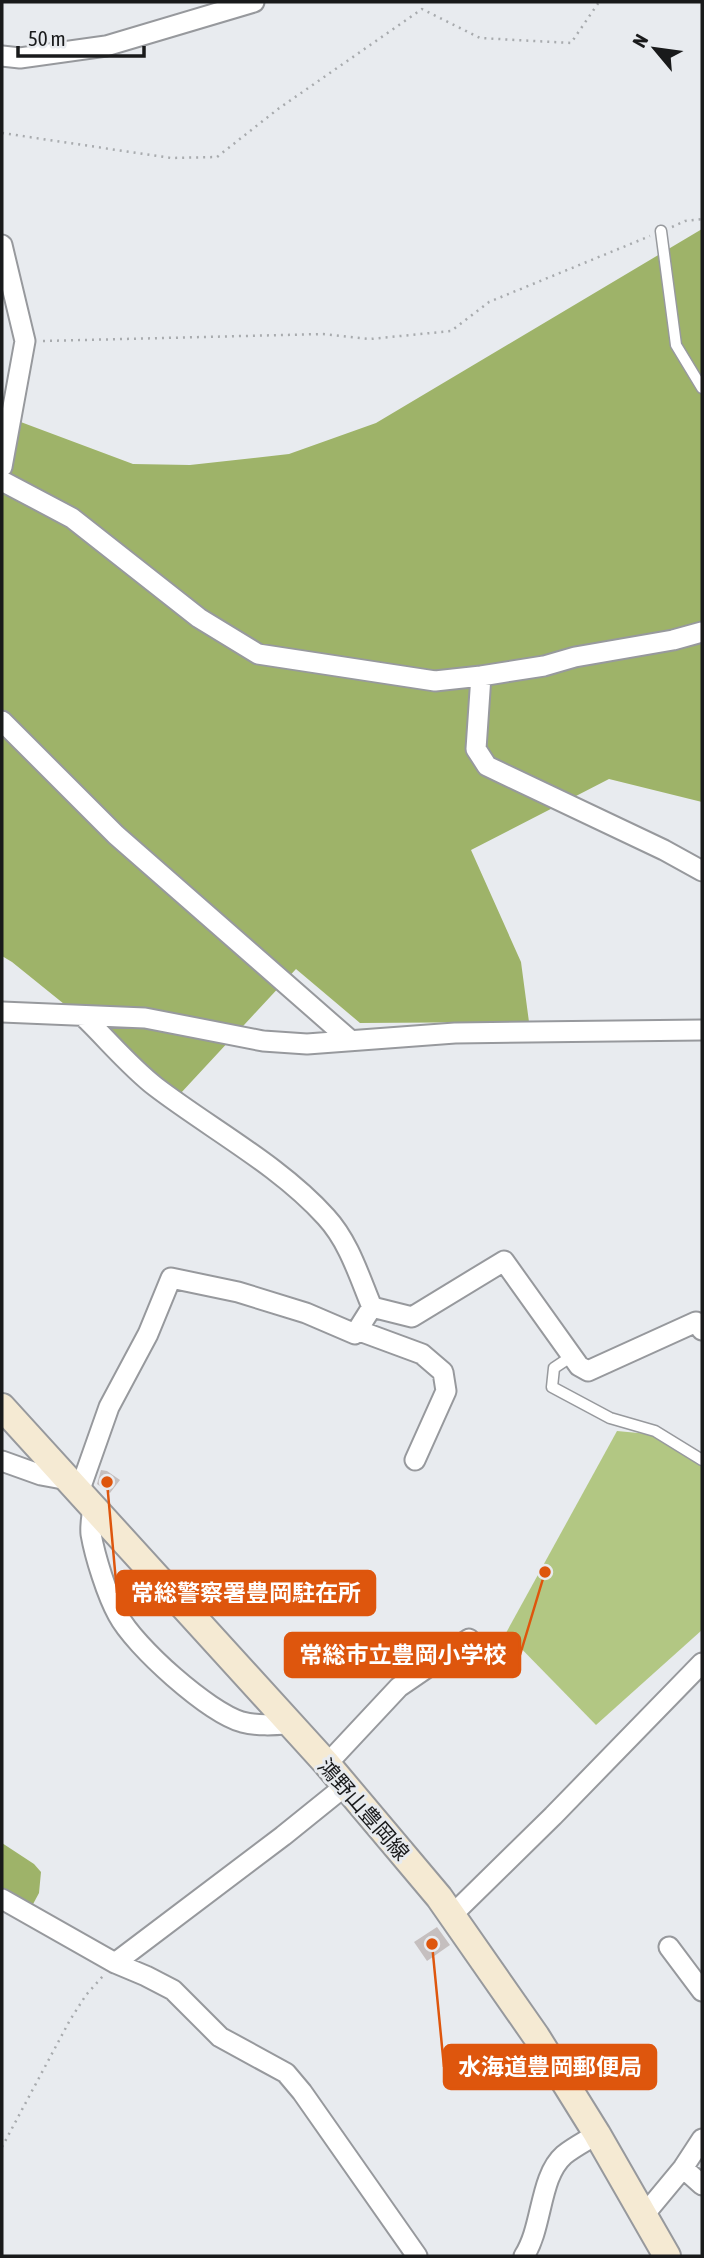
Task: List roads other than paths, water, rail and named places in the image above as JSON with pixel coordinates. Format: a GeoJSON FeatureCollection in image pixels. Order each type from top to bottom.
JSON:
{"type":"FeatureCollection","features":[{"type":"Feature","properties":{"kind":"main road","name":"鴻野山豊岡線"},"geometry":{"type":"LineString","coordinates":[[2,1407],[327,1764],[452,1915],[536,2036],[597,2134],[667,2256]]}},
{"type":"Feature","properties":{"kind":"street"},"geometry":{"type":"LineString","coordinates":[[2,56],[20,58],[106,46],[254,2]]}},
{"type":"Feature","properties":{"kind":"street"},"geometry":{"type":"LineString","coordinates":[[2,245],[25,341],[2,467]]}},
{"type":"Feature","properties":{"kind":"street"},"geometry":{"type":"LineString","coordinates":[[2,481],[72,518],[199,618],[258,654],[435,681],[481,676],[673,640],[702,632]]}},
{"type":"Feature","properties":{"kind":"street"},"geometry":{"type":"LineString","coordinates":[[481,676],[476,749],[487,765],[664,850],[702,872]]}},
{"type":"Feature","properties":{"kind":"street"},"geometry":{"type":"LineString","coordinates":[[2,721],[116,835],[350,1040]]}},
{"type":"Feature","properties":{"kind":"street"},"geometry":{"type":"LineString","coordinates":[[2,1012],[145,1018],[263,1041],[307,1044],[455,1033],[702,1030]]}},
{"type":"Feature","properties":{"kind":"street"},"geometry":{"type":"LineString","coordinates":[[83,1016],[153,1085],[251,1154],[301,1193],[327,1218],[348,1248],[372,1307]]}},
{"type":"Feature","properties":{"kind":"street"},"geometry":{"type":"LineString","coordinates":[[372,1307],[412,1317],[504,1261],[579,1366],[587,1371],[700,1323]]}},
{"type":"Feature","properties":{"kind":"street"},"geometry":{"type":"LineString","coordinates":[[290,1724],[261,1726],[224,1715],[183,1685],[131,1635],[118,1615],[102,1571],[80,1493],[108,1407],[148,1334],[172,1278],[238,1292],[306,1312],[355,1334],[372,1307]]}},
{"type":"Feature","properties":{"kind":"street"},"geometry":{"type":"LineString","coordinates":[[357,1330],[422,1354],[443,1372],[446,1391],[415,1460]]}},
{"type":"Feature","properties":{"kind":"street"},"geometry":{"type":"LineString","coordinates":[[2,1461],[80,1493]]}},
{"type":"Feature","properties":{"kind":"street"},"geometry":{"type":"LineString","coordinates":[[327,1764],[399,1687],[469,1639]]}},
{"type":"Feature","properties":{"kind":"street"},"geometry":{"type":"LineString","coordinates":[[452,1915],[702,1663]]}},
{"type":"Feature","properties":{"kind":"street"},"geometry":{"type":"LineString","coordinates":[[115,1963],[345,1786]]}},
{"type":"Feature","properties":{"kind":"street"},"geometry":{"type":"LineString","coordinates":[[2,1899],[115,1963],[173,1990],[220,2037],[286,2073],[417,2256]]}},
{"type":"Feature","properties":{"kind":"street"},"geometry":{"type":"LineString","coordinates":[[669,1947],[702,1991]]}},
{"type":"Feature","properties":{"kind":"street"},"geometry":{"type":"LineString","coordinates":[[524,2256],[536,2233],[550,2173],[563,2156],[597,2134]]}},
{"type":"Feature","properties":{"kind":"street"},"geometry":{"type":"LineString","coordinates":[[644,2215],[683,2168],[702,2139]]}},
{"type":"Feature","properties":{"kind":"street"},"geometry":{"type":"LineString","coordinates":[[683,2168],[702,2185]]}},
{"type":"Feature","properties":{"kind":"lane"},"geometry":{"type":"LineString","coordinates":[[661,231],[676,345],[702,388]]}},
{"type":"Feature","properties":{"kind":"lane"},"geometry":{"type":"LineString","coordinates":[[572,1356],[554,1368],[552,1387],[610,1418],[655,1431],[702,1461]]}},
{"type":"Feature","properties":{"kind":"place","name":"常総警察署豊岡駐在所"},"geometry":{"type":"Point","coordinates":[107,1482]}},
{"type":"Feature","properties":{"kind":"place","name":"常総市立豊岡小学校"},"geometry":{"type":"Point","coordinates":[545,1572]}},
{"type":"Feature","properties":{"kind":"place","name":"水海道豊岡郵便局"},"geometry":{"type":"Point","coordinates":[432,1944]}}]}
